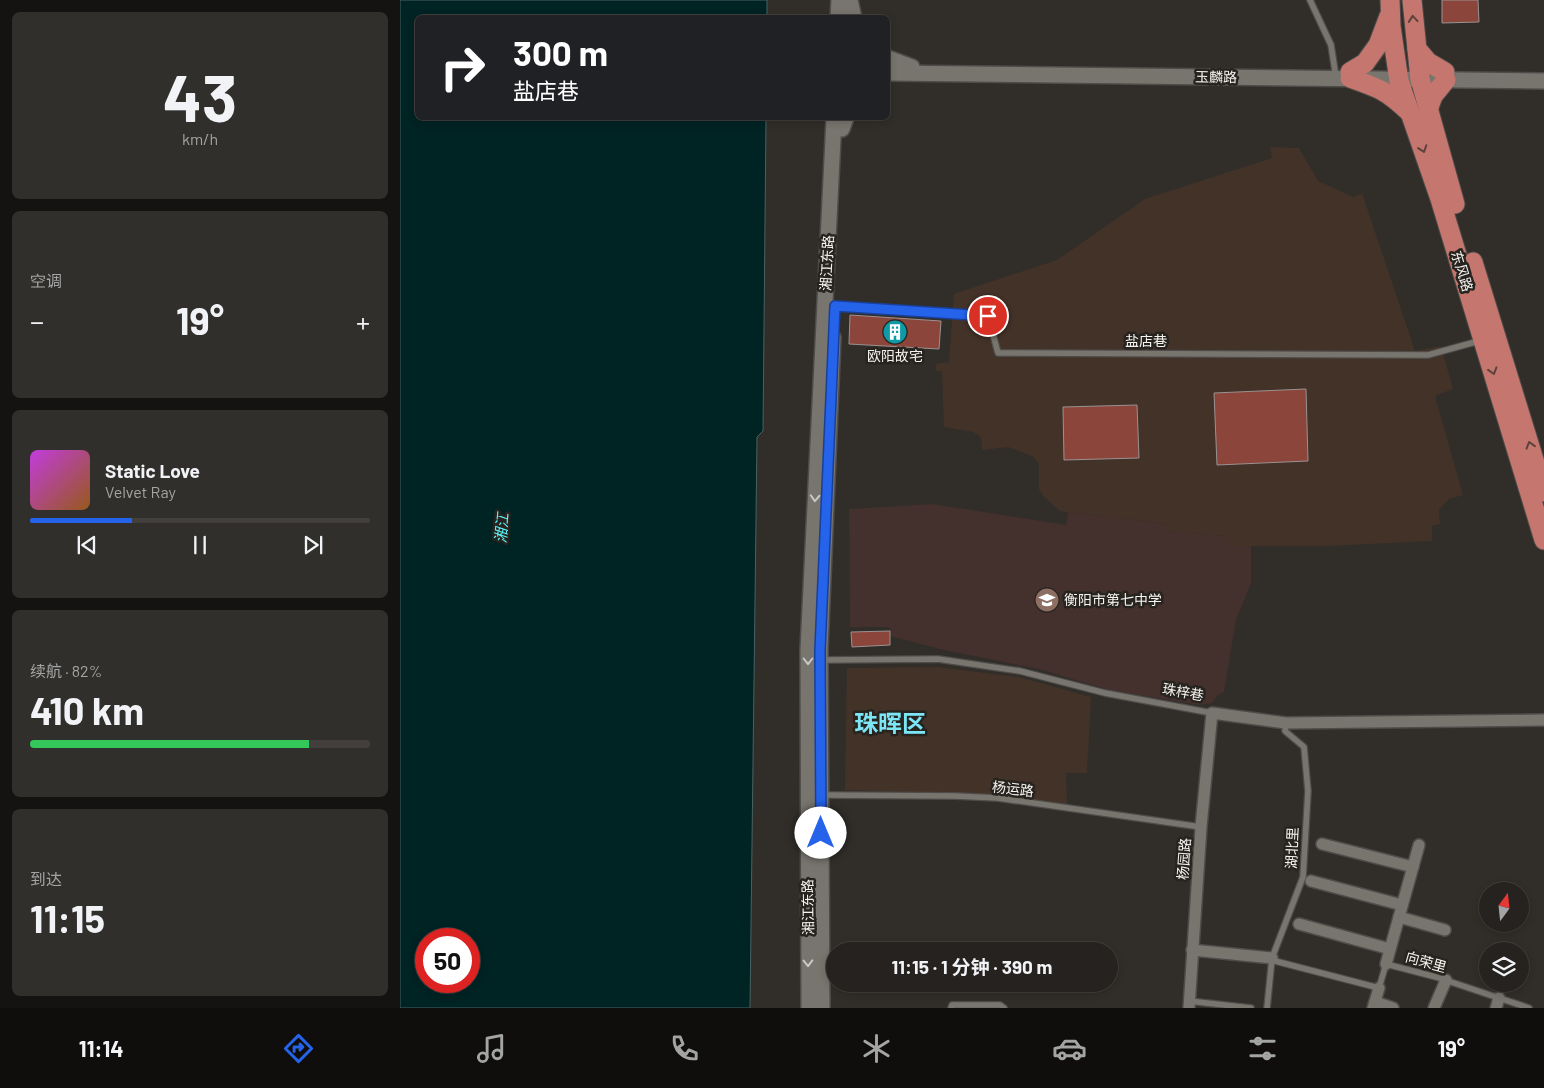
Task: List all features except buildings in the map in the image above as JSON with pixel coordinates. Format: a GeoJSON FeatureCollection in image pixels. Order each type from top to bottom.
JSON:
{"type":"FeatureCollection","features":[{"type":"Feature","properties":{"kind":"highway","name":"东风路"},"geometry":{"type":"LineString","coordinates":[[1412,0],[1420,76],[1420,112],[1440,199],[1544,540]]}},
{"type":"Feature","properties":{"kind":"highway"},"geometry":{"type":"LineString","coordinates":[[1345,74],[1365,63],[1378,45],[1391,5]]}},
{"type":"Feature","properties":{"kind":"highway","name":"东风路"},"geometry":{"type":"LineString","coordinates":[[1391,5],[1399,76],[1420,112],[1449,185],[1544,492]]}},
{"type":"Feature","properties":{"kind":"highway"},"geometry":{"type":"LineString","coordinates":[[1345,74],[1377,87],[1420,112],[1446,76],[1428,62],[1417,49]]}},
{"type":"Feature","properties":{"kind":"main road"},"geometry":{"type":"LineString","coordinates":[[838,15],[839,0]]}},
{"type":"Feature","properties":{"kind":"main road"},"geometry":{"type":"LineString","coordinates":[[847,15],[849,0]]}},
{"type":"Feature","properties":{"kind":"main road"},"geometry":{"type":"LineString","coordinates":[[849,0],[853,15]]}},
{"type":"Feature","properties":{"kind":"main road"},"geometry":{"type":"LineString","coordinates":[[890,59],[913,70]]}},
{"type":"Feature","properties":{"kind":"main road","name":"玉麟路"},"geometry":{"type":"LineString","coordinates":[[890,67],[913,70],[1399,76],[1544,73]]}},
{"type":"Feature","properties":{"kind":"main road"},"geometry":{"type":"LineString","coordinates":[[890,81],[913,70]]}},
{"type":"Feature","properties":{"kind":"main road","name":"玉麟路"},"geometry":{"type":"LineString","coordinates":[[890,73],[913,70]]}},
{"type":"Feature","properties":{"kind":"main road","name":"玉麟路"},"geometry":{"type":"LineString","coordinates":[[1446,76],[1544,81]]}},
{"type":"Feature","properties":{"kind":"main road","name":"湘江东路"},"geometry":{"type":"LineString","coordinates":[[822,1008],[820,660],[841,120]]}},
{"type":"Feature","properties":{"kind":"main road","name":"湘江东路"},"geometry":{"type":"LineString","coordinates":[[809,1008],[808,649],[841,120]]}},
{"type":"Feature","properties":{"kind":"street","name":"珠梓巷"},"geometry":{"type":"LineString","coordinates":[[1212,713],[1286,723],[1544,720]]}},
{"type":"Feature","properties":{"kind":"street","name":"杨园路"},"geometry":{"type":"LineString","coordinates":[[1189,1005],[1201,827],[1212,713]]}},
{"type":"Feature","properties":{"kind":"street"},"geometry":{"type":"LineString","coordinates":[[1322,844],[1413,868]]}},
{"type":"Feature","properties":{"kind":"street"},"geometry":{"type":"LineString","coordinates":[[1386,964],[1419,845]]}},
{"type":"Feature","properties":{"kind":"street"},"geometry":{"type":"LineString","coordinates":[[1312,881],[1402,905]]}},
{"type":"Feature","properties":{"kind":"street"},"geometry":{"type":"LineString","coordinates":[[1399,917],[1445,930]]}},
{"type":"Feature","properties":{"kind":"street"},"geometry":{"type":"LineString","coordinates":[[1299,924],[1390,948]]}},
{"type":"Feature","properties":{"kind":"street"},"geometry":{"type":"LineString","coordinates":[[1192,950],[1274,960]]}},
{"type":"Feature","properties":{"kind":"street"},"geometry":{"type":"LineString","coordinates":[[1434,1008],[1446,980]]}},
{"type":"Feature","properties":{"kind":"street"},"geometry":{"type":"LineString","coordinates":[[1379,988],[1374,1005],[1393,1008]]}},
{"type":"Feature","properties":{"kind":"lane"},"geometry":{"type":"LineString","coordinates":[[1310,0],[1345,74]]}},
{"type":"Feature","properties":{"kind":"lane","name":"盐店巷"},"geometry":{"type":"LineString","coordinates":[[835,306],[988,316],[998,353],[1428,355],[1483,340]]}},
{"type":"Feature","properties":{"kind":"lane","name":"珠梓巷"},"geometry":{"type":"LineString","coordinates":[[820,660],[938,660],[1020,671],[1105,693],[1212,713]]}},
{"type":"Feature","properties":{"kind":"lane","name":"湖北里"},"geometry":{"type":"LineString","coordinates":[[1267,1008],[1274,960],[1303,877],[1308,791],[1304,747],[1285,731],[1286,723]]}},
{"type":"Feature","properties":{"kind":"lane","name":"杨运路"},"geometry":{"type":"LineString","coordinates":[[821,794],[998,798],[1201,827]]}},
{"type":"Feature","properties":{"kind":"lane"},"geometry":{"type":"LineString","coordinates":[[1274,960],[1379,988]]}},
{"type":"Feature","properties":{"kind":"lane","name":"向荣里"},"geometry":{"type":"LineString","coordinates":[[1379,988],[1386,964],[1446,980],[1497,1003],[1529,1008]]}},
{"type":"Feature","properties":{"kind":"lane"},"geometry":{"type":"LineString","coordinates":[[951,1008],[952,1005],[1000,1005],[1004,1008]]}},
{"type":"Feature","properties":{"kind":"lane"},"geometry":{"type":"LineString","coordinates":[[1189,1005],[1251,1008]]}},
{"type":"Feature","properties":{"kind":"shaded area"},"geometry":{"type":"Polygon","coordinates":[[[1270,147],[1299,148],[1318,181],[1353,197],[1362,193],[1415,351],[1441,346],[1453,389],[1435,396],[1463,495],[1449,499],[1439,510],[1440,524],[1432,526],[1432,541],[1326,546],[1227,546],[1224,536],[1165,531],[1166,524],[1060,511],[1044,497],[1039,489],[1039,464],[1034,457],[1008,447],[982,450],[981,437],[973,432],[944,427],[942,371],[936,371],[936,364],[949,362],[954,294],[1057,260],[1145,199],[1272,158],[1270,147]]]}},
{"type":"Feature","properties":{"kind":"shaded area","name":"衡阳市第七中学"},"geometry":{"type":"Polygon","coordinates":[[[933,504],[1066,525],[1068,512],[1166,524],[1166,531],[1225,536],[1227,546],[1251,546],[1251,583],[1236,620],[1224,692],[1218,695],[1212,703],[1200,705],[1109,690],[1039,669],[944,650],[890,636],[889,627],[850,627],[849,509],[933,504]]]}},
{"type":"Feature","properties":{"kind":"shaded area"},"geometry":{"type":"Polygon","coordinates":[[[937,667],[1019,677],[1091,697],[1087,773],[1066,773],[1067,805],[1001,795],[845,790],[847,668],[937,667]]]}},
{"type":"Feature","properties":{"kind":"water","name":"湘江"},"geometry":{"type":"Polygon","coordinates":[[[400,0],[767,0],[767,15],[415,15],[415,120],[766,120],[763,431],[757,437],[750,1008],[400,1008],[400,0]]]}},
{"type":"Feature","properties":{"kind":"place","name":"欧阳故宅"},"geometry":{"type":"Point","coordinates":[895,332]}},
{"type":"Feature","properties":{"kind":"place","name":"衡阳市第七中学"},"geometry":{"type":"Point","coordinates":[1047,600]}},
{"type":"Feature","properties":{"kind":"district","name":"珠晖区"},"geometry":{"type":"Point","coordinates":[890,724]}},
{"type":"Feature","properties":{"kind":"route"},"geometry":{"type":"LineString","coordinates":[[821,833],[820,650],[835,306],[988,316]]}}]}
